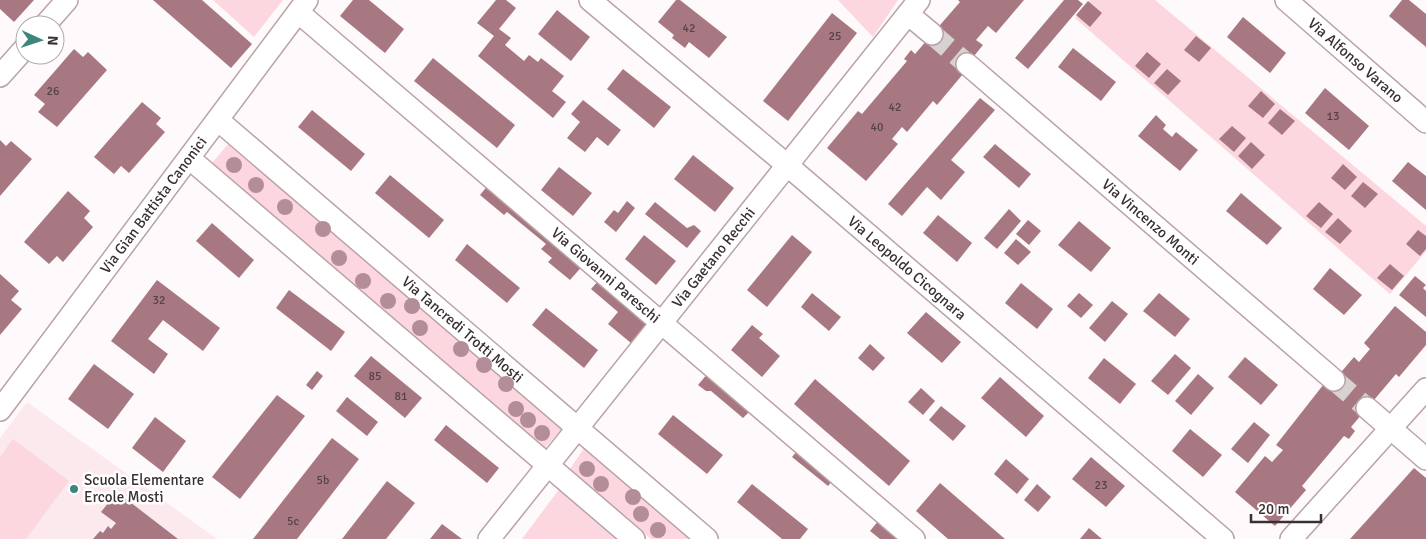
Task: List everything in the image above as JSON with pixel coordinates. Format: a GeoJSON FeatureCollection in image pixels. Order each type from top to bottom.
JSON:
{"type":"FeatureCollection","features":[{"type":"Feature","properties":{"kind":"street"},"geometry":{"type":"LineString","coordinates":[[54,15],[67,0]]}},
{"type":"Feature","properties":{"kind":"street","name":"Via Leopoldo Cicognara"},"geometry":{"type":"LineString","coordinates":[[590,0],[787,165],[1223,539]]}},
{"type":"Feature","properties":{"kind":"street","name":"Via Alfonso Varano"},"geometry":{"type":"LineString","coordinates":[[1286,0],[1426,122]]}},
{"type":"Feature","properties":{"kind":"street","name":"Via Gian Battista Canonici"},"geometry":{"type":"LineString","coordinates":[[0,410],[303,6]]}},
{"type":"Feature","properties":{"kind":"street","name":"Via Giovanni Pareschi"},"geometry":{"type":"LineString","coordinates":[[303,6],[661,323],[914,539]]}},
{"type":"Feature","properties":{"kind":"street"},"geometry":{"type":"LineString","coordinates":[[913,7],[932,34]]}},
{"type":"Feature","properties":{"kind":"street","name":"Via Gaetano Recchi"},"geometry":{"type":"LineString","coordinates":[[489,539],[913,7]]}},
{"type":"Feature","properties":{"kind":"street","name":"Via Vincenzo Monti"},"geometry":{"type":"LineString","coordinates":[[967,64],[1334,380]]}},
{"type":"Feature","properties":{"kind":"street","name":"Via Tancredi Trotti Mosti"},"geometry":{"type":"LineString","coordinates":[[218,120],[707,539]]}},
{"type":"Feature","properties":{"kind":"street"},"geometry":{"type":"LineString","coordinates":[[189,158],[634,539]]}},
{"type":"Feature","properties":{"kind":"street"},"geometry":{"type":"LineString","coordinates":[[1291,539],[1426,389]]}},
{"type":"Feature","properties":{"kind":"street"},"geometry":{"type":"LineString","coordinates":[[1367,408],[1426,459]]}},
{"type":"Feature","properties":{"kind":"shaded area"},"geometry":{"type":"Polygon","coordinates":[[[213,0],[283,0],[254,37],[213,0]]]}},
{"type":"Feature","properties":{"kind":"shaded area"},"geometry":{"type":"Polygon","coordinates":[[[838,0],[898,0],[873,37],[838,0]]]}},
{"type":"Feature","properties":{"kind":"shaded area"},"geometry":{"type":"Polygon","coordinates":[[[1090,0],[1155,0],[1426,226],[1426,251],[1390,294],[1075,18],[1090,0]]]}},
{"type":"Feature","properties":{"kind":"shaded area"},"geometry":{"type":"Polygon","coordinates":[[[230,142],[563,428],[545,448],[211,164],[230,142]]]}},
{"type":"Feature","properties":{"kind":"shaded area","name":"Scuola Elementare Ercole Mosti"},"geometry":{"type":"Polygon","coordinates":[[[27,402],[217,539],[0,539],[0,438],[27,402]]]}},
{"type":"Feature","properties":{"kind":"shaded area"},"geometry":{"type":"Polygon","coordinates":[[[13,439],[69,481],[26,539],[0,539],[0,457],[13,439]]]}},
{"type":"Feature","properties":{"kind":"shaded area"},"geometry":{"type":"Polygon","coordinates":[[[584,448],[692,539],[651,539],[570,469],[584,448]]]}},
{"type":"Feature","properties":{"kind":"shaded area"},"geometry":{"type":"Polygon","coordinates":[[[560,488],[618,539],[522,539],[560,488]]]}},
{"type":"Feature","properties":{"kind":"building"},"geometry":{"type":"Polygon","coordinates":[[[0,0],[34,0],[20,15],[15,15],[14,22],[0,9],[0,0]]]}},
{"type":"Feature","properties":{"kind":"building"},"geometry":{"type":"Polygon","coordinates":[[[153,0],[202,0],[252,44],[231,68],[153,0]]]}},
{"type":"Feature","properties":{"kind":"building"},"geometry":{"type":"Polygon","coordinates":[[[353,0],[369,0],[404,29],[385,53],[340,16],[353,0]]]}},
{"type":"Feature","properties":{"kind":"building"},"geometry":{"type":"Polygon","coordinates":[[[496,0],[506,0],[516,8],[499,29],[511,38],[505,45],[524,61],[529,55],[538,62],[541,58],[564,76],[552,91],[566,102],[553,118],[478,56],[494,36],[477,23],[496,0]]]}},
{"type":"Feature","properties":{"kind":"building"},"geometry":{"type":"Polygon","coordinates":[[[676,0],[680,0],[727,37],[709,58],[689,42],[685,48],[672,38],[674,35],[658,22],[676,0]]]}},
{"type":"Feature","properties":{"kind":"building"},"geometry":{"type":"Polygon","coordinates":[[[958,0],[1024,0],[996,33],[988,26],[976,40],[983,45],[961,72],[963,74],[937,105],[933,101],[907,132],[902,127],[892,139],[898,144],[866,181],[827,148],[858,111],[862,114],[907,61],[904,59],[911,50],[915,54],[960,2],[958,0]]]}},
{"type":"Feature","properties":{"kind":"building"},"geometry":{"type":"Polygon","coordinates":[[[1064,0],[1078,0],[1083,4],[1028,69],[1015,58],[1064,0]]]}},
{"type":"Feature","properties":{"kind":"building"},"geometry":{"type":"Polygon","coordinates":[[[1402,0],[1409,0],[1426,14],[1426,47],[1389,16],[1402,0]]]}},
{"type":"Feature","properties":{"kind":"building"},"geometry":{"type":"Polygon","coordinates":[[[1088,1],[1102,13],[1090,27],[1076,15],[1088,1]]]}},
{"type":"Feature","properties":{"kind":"building"},"geometry":{"type":"Polygon","coordinates":[[[557,10],[590,37],[571,61],[538,34],[557,10]]]}},
{"type":"Feature","properties":{"kind":"building"},"geometry":{"type":"Polygon","coordinates":[[[832,13],[857,33],[788,121],[763,101],[832,13]]]}},
{"type":"Feature","properties":{"kind":"building"},"geometry":{"type":"Polygon","coordinates":[[[1243,17],[1286,53],[1270,73],[1227,37],[1243,17]]]}},
{"type":"Feature","properties":{"kind":"building"},"geometry":{"type":"Polygon","coordinates":[[[1196,36],[1211,48],[1199,62],[1184,50],[1196,36]]]}},
{"type":"Feature","properties":{"kind":"building"},"geometry":{"type":"Polygon","coordinates":[[[1073,48],[1116,82],[1101,101],[1058,67],[1073,48]]]}},
{"type":"Feature","properties":{"kind":"building"},"geometry":{"type":"Polygon","coordinates":[[[74,49],[83,57],[88,52],[107,70],[57,127],[38,112],[45,104],[34,95],[60,65],[65,65],[65,59],[74,49]]]}},
{"type":"Feature","properties":{"kind":"building"},"geometry":{"type":"Polygon","coordinates":[[[1147,52],[1161,64],[1149,78],[1135,66],[1147,52]]]}},
{"type":"Feature","properties":{"kind":"building"},"geometry":{"type":"Polygon","coordinates":[[[433,58],[515,125],[497,148],[414,81],[433,58]]]}},
{"type":"Feature","properties":{"kind":"building"},"geometry":{"type":"Polygon","coordinates":[[[623,69],[671,107],[654,128],[607,89],[623,69]]]}},
{"type":"Feature","properties":{"kind":"building"},"geometry":{"type":"Polygon","coordinates":[[[1167,69],[1181,81],[1168,95],[1154,83],[1167,69]]]}},
{"type":"Feature","properties":{"kind":"building"},"geometry":{"type":"Polygon","coordinates":[[[1325,88],[1369,126],[1349,150],[1305,113],[1325,88]]]}},
{"type":"Feature","properties":{"kind":"building"},"geometry":{"type":"Polygon","coordinates":[[[1261,91],[1275,104],[1263,118],[1248,106],[1261,91]]]}},
{"type":"Feature","properties":{"kind":"building"},"geometry":{"type":"Polygon","coordinates":[[[980,98],[995,110],[951,160],[965,172],[941,200],[927,187],[902,216],[888,204],[980,98]]]}},
{"type":"Feature","properties":{"kind":"building"},"geometry":{"type":"Polygon","coordinates":[[[583,100],[621,130],[608,146],[597,137],[585,152],[567,138],[580,122],[571,114],[583,100]]]}},
{"type":"Feature","properties":{"kind":"building"},"geometry":{"type":"Polygon","coordinates":[[[142,102],[161,118],[156,124],[165,132],[129,173],[121,166],[114,174],[94,157],[142,102]]]}},
{"type":"Feature","properties":{"kind":"building"},"geometry":{"type":"Polygon","coordinates":[[[1280,109],[1295,121],[1282,135],[1268,123],[1280,109]]]}},
{"type":"Feature","properties":{"kind":"building"},"geometry":{"type":"Polygon","coordinates":[[[312,110],[365,154],[351,171],[298,127],[312,110]]]}},
{"type":"Feature","properties":{"kind":"building"},"geometry":{"type":"Polygon","coordinates":[[[1156,115],[1166,125],[1163,129],[1172,137],[1176,132],[1198,150],[1180,171],[1138,136],[1156,115]]]}},
{"type":"Feature","properties":{"kind":"building"},"geometry":{"type":"Polygon","coordinates":[[[1232,126],[1246,138],[1234,152],[1219,139],[1232,126]]]}},
{"type":"Feature","properties":{"kind":"building"},"geometry":{"type":"Polygon","coordinates":[[[0,140],[6,146],[11,141],[32,159],[0,196],[0,140]]]}},
{"type":"Feature","properties":{"kind":"building"},"geometry":{"type":"Polygon","coordinates":[[[1251,142],[1265,155],[1252,169],[1238,156],[1251,142]]]}},
{"type":"Feature","properties":{"kind":"building"},"geometry":{"type":"Polygon","coordinates":[[[995,144],[1031,174],[1019,188],[983,157],[995,144]]]}},
{"type":"Feature","properties":{"kind":"building"},"geometry":{"type":"Polygon","coordinates":[[[693,155],[734,188],[715,212],[674,179],[693,155]]]}},
{"type":"Feature","properties":{"kind":"building"},"geometry":{"type":"Polygon","coordinates":[[[1408,162],[1426,176],[1426,210],[1392,181],[1408,162]]]}},
{"type":"Feature","properties":{"kind":"building"},"geometry":{"type":"Polygon","coordinates":[[[1343,164],[1357,177],[1345,190],[1331,178],[1343,164]]]}},
{"type":"Feature","properties":{"kind":"building"},"geometry":{"type":"Polygon","coordinates":[[[559,167],[592,193],[573,216],[541,190],[559,167]]]}},
{"type":"Feature","properties":{"kind":"building"},"geometry":{"type":"Polygon","coordinates":[[[390,175],[444,220],[429,238],[375,193],[390,175]]]}},
{"type":"Feature","properties":{"kind":"building"},"geometry":{"type":"Polygon","coordinates":[[[1363,182],[1378,194],[1365,208],[1351,196],[1363,182]]]}},
{"type":"Feature","properties":{"kind":"building"},"geometry":{"type":"Polygon","coordinates":[[[489,184],[585,263],[570,280],[548,262],[552,258],[541,249],[546,244],[507,212],[504,215],[480,195],[489,184]]]}},
{"type":"Feature","properties":{"kind":"building"},"geometry":{"type":"Polygon","coordinates":[[[68,191],[90,211],[84,218],[93,227],[63,262],[57,256],[49,264],[24,242],[68,191]]]}},
{"type":"Feature","properties":{"kind":"building"},"geometry":{"type":"Polygon","coordinates":[[[1241,193],[1282,228],[1267,245],[1226,211],[1241,193]]]}},
{"type":"Feature","properties":{"kind":"building"},"geometry":{"type":"Polygon","coordinates":[[[627,201],[635,208],[616,232],[604,222],[614,210],[618,213],[627,201]]]}},
{"type":"Feature","properties":{"kind":"building"},"geometry":{"type":"Polygon","coordinates":[[[655,202],[687,228],[694,225],[701,231],[687,248],[645,214],[655,202]]]}},
{"type":"Feature","properties":{"kind":"building"},"geometry":{"type":"Polygon","coordinates":[[[1319,202],[1333,214],[1321,228],[1306,216],[1319,202]]]}},
{"type":"Feature","properties":{"kind":"building"},"geometry":{"type":"Polygon","coordinates":[[[1009,209],[1021,221],[997,249],[984,238],[1009,209]]]}},
{"type":"Feature","properties":{"kind":"building"},"geometry":{"type":"Polygon","coordinates":[[[938,215],[972,243],[957,262],[923,233],[938,215]]]}},
{"type":"Feature","properties":{"kind":"building"},"geometry":{"type":"Polygon","coordinates":[[[1338,218],[1352,231],[1340,244],[1325,232],[1338,218]]]}},
{"type":"Feature","properties":{"kind":"building"},"geometry":{"type":"Polygon","coordinates":[[[1028,220],[1041,231],[1029,245],[1016,234],[1028,220]]]}},
{"type":"Feature","properties":{"kind":"building"},"geometry":{"type":"Polygon","coordinates":[[[1079,221],[1111,248],[1091,272],[1058,245],[1079,221]]]}},
{"type":"Feature","properties":{"kind":"building"},"geometry":{"type":"Polygon","coordinates":[[[212,223],[254,260],[239,278],[196,241],[212,223]]]}},
{"type":"Feature","properties":{"kind":"building"},"geometry":{"type":"Polygon","coordinates":[[[1418,230],[1426,236],[1426,249],[1420,256],[1406,244],[1418,230]]]}},
{"type":"Feature","properties":{"kind":"building"},"geometry":{"type":"Polygon","coordinates":[[[644,235],[676,261],[656,285],[625,259],[644,235]]]}},
{"type":"Feature","properties":{"kind":"building"},"geometry":{"type":"Polygon","coordinates":[[[792,235],[812,252],[767,307],[747,290],[792,235]]]}},
{"type":"Feature","properties":{"kind":"building"},"geometry":{"type":"Polygon","coordinates":[[[1016,239],[1031,252],[1018,265],[1004,253],[1016,239]]]}},
{"type":"Feature","properties":{"kind":"building"},"geometry":{"type":"Polygon","coordinates":[[[467,244],[520,288],[507,303],[455,260],[467,244]]]}},
{"type":"Feature","properties":{"kind":"building"},"geometry":{"type":"Polygon","coordinates":[[[1390,264],[1404,276],[1392,290],[1377,278],[1390,264]]]}},
{"type":"Feature","properties":{"kind":"building"},"geometry":{"type":"Polygon","coordinates":[[[1330,268],[1362,295],[1344,315],[1313,289],[1330,268]]]}},
{"type":"Feature","properties":{"kind":"building"},"geometry":{"type":"Polygon","coordinates":[[[0,274],[19,291],[11,300],[22,309],[0,335],[0,274]]]}},
{"type":"Feature","properties":{"kind":"building"},"geometry":{"type":"Polygon","coordinates":[[[1415,276],[1426,285],[1423,288],[1426,291],[1426,317],[1399,295],[1415,276]]]}},
{"type":"Feature","properties":{"kind":"building"},"geometry":{"type":"Polygon","coordinates":[[[157,280],[220,328],[203,351],[163,320],[148,339],[168,354],[154,374],[111,341],[157,280]]]}},
{"type":"Feature","properties":{"kind":"building"},"geometry":{"type":"Polygon","coordinates":[[[599,280],[649,322],[631,343],[608,324],[618,312],[591,289],[599,280]]]}},
{"type":"Feature","properties":{"kind":"building"},"geometry":{"type":"Polygon","coordinates":[[[1021,283],[1053,309],[1037,329],[1005,303],[1021,283]]]}},
{"type":"Feature","properties":{"kind":"building"},"geometry":{"type":"Polygon","coordinates":[[[289,290],[345,332],[331,351],[276,308],[289,290]]]}},
{"type":"Feature","properties":{"kind":"building"},"geometry":{"type":"Polygon","coordinates":[[[812,293],[841,317],[829,331],[801,307],[812,293]]]}},
{"type":"Feature","properties":{"kind":"building"},"geometry":{"type":"Polygon","coordinates":[[[1079,293],[1093,305],[1081,318],[1067,306],[1079,293]]]}},
{"type":"Feature","properties":{"kind":"building"},"geometry":{"type":"Polygon","coordinates":[[[1159,293],[1190,319],[1175,337],[1143,311],[1159,293]]]}},
{"type":"Feature","properties":{"kind":"building"},"geometry":{"type":"Polygon","coordinates":[[[1112,301],[1128,314],[1105,342],[1089,328],[1112,301]]]}},
{"type":"Feature","properties":{"kind":"building"},"geometry":{"type":"Polygon","coordinates":[[[1395,306],[1426,332],[1426,345],[1399,377],[1396,374],[1351,427],[1355,431],[1349,439],[1344,436],[1302,486],[1306,490],[1275,526],[1235,492],[1265,456],[1272,462],[1283,450],[1276,445],[1327,380],[1331,384],[1354,357],[1359,362],[1370,349],[1364,343],[1395,306]]]}},
{"type":"Feature","properties":{"kind":"building"},"geometry":{"type":"Polygon","coordinates":[[[546,308],[598,350],[584,368],[532,325],[546,308]]]}},
{"type":"Feature","properties":{"kind":"building"},"geometry":{"type":"Polygon","coordinates":[[[926,312],[961,342],[942,363],[907,333],[926,312]]]}},
{"type":"Feature","properties":{"kind":"building"},"geometry":{"type":"Polygon","coordinates":[[[752,325],[763,334],[759,338],[780,356],[762,377],[731,350],[752,325]]]}},
{"type":"Feature","properties":{"kind":"building"},"geometry":{"type":"Polygon","coordinates":[[[870,344],[885,358],[873,371],[858,358],[870,344]]]}},
{"type":"Feature","properties":{"kind":"building"},"geometry":{"type":"Polygon","coordinates":[[[1175,354],[1191,368],[1168,395],[1151,381],[1175,354]]]}},
{"type":"Feature","properties":{"kind":"building"},"geometry":{"type":"Polygon","coordinates":[[[371,356],[422,398],[405,418],[354,376],[371,356]]]}},
{"type":"Feature","properties":{"kind":"building"},"geometry":{"type":"Polygon","coordinates":[[[1245,357],[1278,385],[1261,405],[1228,377],[1245,357]]]}},
{"type":"Feature","properties":{"kind":"building"},"geometry":{"type":"Polygon","coordinates":[[[1104,358],[1136,384],[1120,404],[1088,378],[1104,358]]]}},
{"type":"Feature","properties":{"kind":"building"},"geometry":{"type":"Polygon","coordinates":[[[94,364],[134,394],[108,429],[68,399],[94,364]]]}},
{"type":"Feature","properties":{"kind":"building"},"geometry":{"type":"Polygon","coordinates":[[[317,371],[323,376],[312,390],[306,385],[317,371]]]}},
{"type":"Feature","properties":{"kind":"building"},"geometry":{"type":"Polygon","coordinates":[[[708,373],[751,410],[743,418],[711,391],[706,391],[698,385],[708,373]]]}},
{"type":"Feature","properties":{"kind":"building"},"geometry":{"type":"Polygon","coordinates":[[[1198,374],[1214,388],[1191,415],[1175,401],[1198,374]]]}},
{"type":"Feature","properties":{"kind":"building"},"geometry":{"type":"Polygon","coordinates":[[[1000,377],[1044,416],[1026,437],[981,398],[1000,377]]]}},
{"type":"Feature","properties":{"kind":"building"},"geometry":{"type":"Polygon","coordinates":[[[815,379],[910,461],[889,486],[794,404],[815,379]]]}},
{"type":"Feature","properties":{"kind":"building"},"geometry":{"type":"Polygon","coordinates":[[[921,388],[935,401],[923,415],[908,402],[921,388]]]}},
{"type":"Feature","properties":{"kind":"building"},"geometry":{"type":"Polygon","coordinates":[[[277,395],[305,416],[240,499],[212,477],[277,395]]]}},
{"type":"Feature","properties":{"kind":"building"},"geometry":{"type":"Polygon","coordinates":[[[347,397],[378,422],[367,436],[336,411],[347,397]]]}},
{"type":"Feature","properties":{"kind":"building"},"geometry":{"type":"Polygon","coordinates":[[[941,406],[966,426],[953,441],[929,420],[941,406]]]}},
{"type":"Feature","properties":{"kind":"building"},"geometry":{"type":"Polygon","coordinates":[[[673,415],[723,455],[707,474],[658,434],[673,415]]]}},
{"type":"Feature","properties":{"kind":"building"},"geometry":{"type":"Polygon","coordinates":[[[155,417],[186,441],[163,472],[132,448],[155,417]]]}},
{"type":"Feature","properties":{"kind":"building"},"geometry":{"type":"Polygon","coordinates":[[[1254,422],[1270,435],[1248,463],[1231,449],[1254,422]]]}},
{"type":"Feature","properties":{"kind":"building"},"geometry":{"type":"Polygon","coordinates":[[[446,425],[499,468],[487,483],[434,440],[446,425]]]}},
{"type":"Feature","properties":{"kind":"building"},"geometry":{"type":"Polygon","coordinates":[[[1190,429],[1222,455],[1203,477],[1172,451],[1190,429]]]}},
{"type":"Feature","properties":{"kind":"building"},"geometry":{"type":"Polygon","coordinates":[[[332,438],[359,459],[297,539],[253,539],[332,438]]]}},
{"type":"Feature","properties":{"kind":"building"},"geometry":{"type":"Polygon","coordinates":[[[798,450],[834,479],[828,486],[792,457],[798,450]]]}},
{"type":"Feature","properties":{"kind":"building"},"geometry":{"type":"Polygon","coordinates":[[[1091,457],[1125,486],[1106,507],[1072,479],[1091,457]]]}},
{"type":"Feature","properties":{"kind":"building"},"geometry":{"type":"Polygon","coordinates":[[[1006,459],[1029,479],[1017,494],[994,474],[1006,459]]]}},
{"type":"Feature","properties":{"kind":"building"},"geometry":{"type":"Polygon","coordinates":[[[1414,468],[1426,478],[1426,539],[1350,539],[1414,468]]]}},
{"type":"Feature","properties":{"kind":"building"},"geometry":{"type":"Polygon","coordinates":[[[387,481],[415,503],[386,539],[342,539],[387,481]]]}},
{"type":"Feature","properties":{"kind":"building"},"geometry":{"type":"Polygon","coordinates":[[[940,483],[1005,539],[948,539],[916,511],[940,483]]]}},
{"type":"Feature","properties":{"kind":"building"},"geometry":{"type":"Polygon","coordinates":[[[752,484],[808,529],[800,539],[782,539],[737,502],[752,484]]]}},
{"type":"Feature","properties":{"kind":"building"},"geometry":{"type":"Polygon","coordinates":[[[1037,484],[1051,497],[1038,512],[1024,500],[1037,484]]]}},
{"type":"Feature","properties":{"kind":"building"},"geometry":{"type":"Polygon","coordinates":[[[117,492],[178,539],[93,539],[100,531],[103,533],[108,526],[111,529],[116,523],[101,512],[117,492]]]}},
{"type":"Feature","properties":{"kind":"building"},"geometry":{"type":"Polygon","coordinates":[[[879,520],[903,539],[880,539],[870,531],[879,520]]]}},
{"type":"Feature","properties":{"kind":"building"},"geometry":{"type":"Polygon","coordinates":[[[442,524],[462,539],[430,539],[442,524]]]}},
{"type":"Feature","properties":{"kind":"building"},"geometry":{"type":"Polygon","coordinates":[[[1089,528],[1102,539],[1080,539],[1089,528]]]}},
{"type":"Feature","properties":{"kind":"tunnel"},"geometry":{"type":"LineString","coordinates":[[932,34],[967,64]]}},
{"type":"Feature","properties":{"kind":"tunnel"},"geometry":{"type":"LineString","coordinates":[[1334,380],[1367,408]]}},
{"type":"Feature","properties":{"kind":"place","name":"Scuola Elementare Ercole Mosti"},"geometry":{"type":"Point","coordinates":[74,489]}}]}
